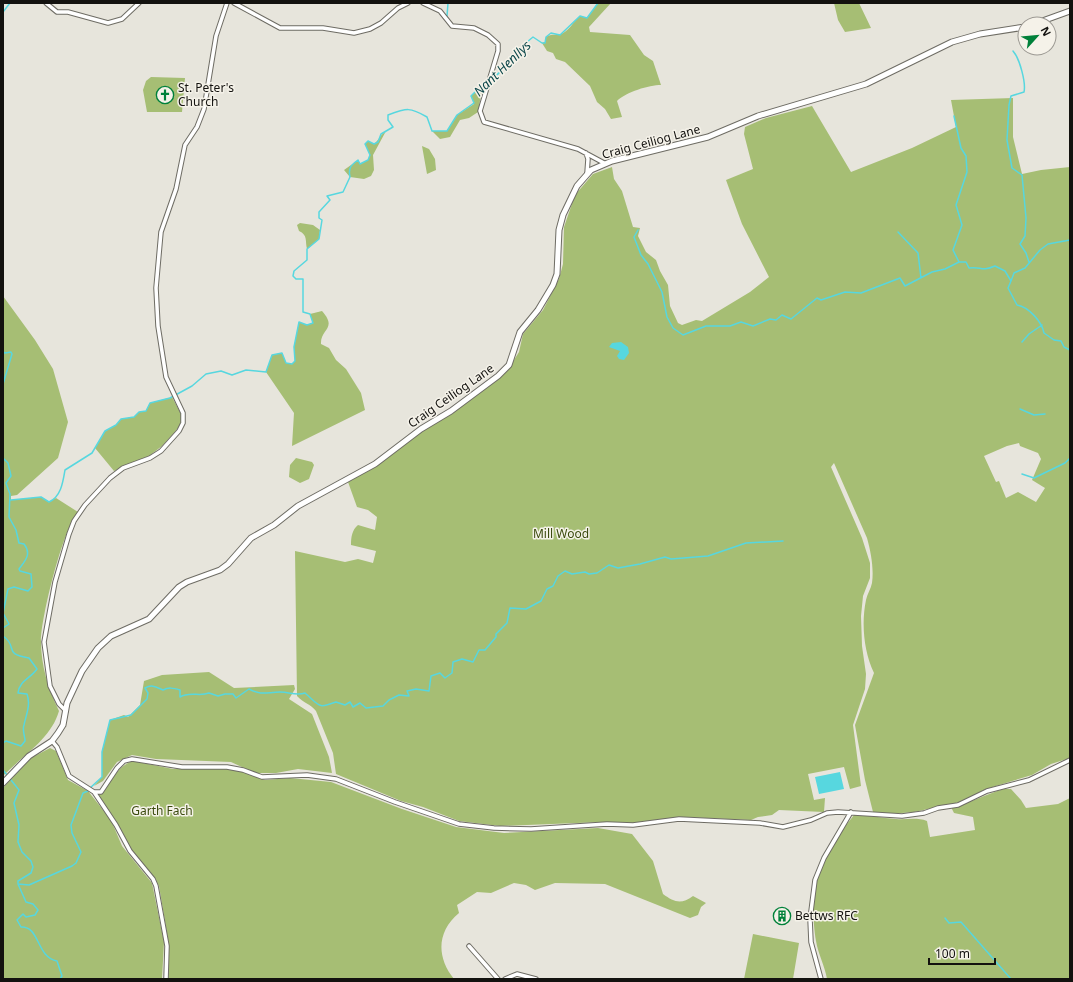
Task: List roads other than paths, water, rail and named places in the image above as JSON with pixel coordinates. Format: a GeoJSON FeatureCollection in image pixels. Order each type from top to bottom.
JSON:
{"type":"FeatureCollection","features":[{"type":"Feature","properties":{"kind":"street"},"geometry":{"type":"LineString","coordinates":[[46,3],[57,12],[68,12],[108,23],[122,19],[139,3]]}},
{"type":"Feature","properties":{"kind":"street"},"geometry":{"type":"LineString","coordinates":[[3,783],[29,756],[52,742],[62,725],[66,711],[59,704],[50,686],[44,642],[56,582],[74,521],[85,505],[110,478],[123,468],[156,454],[179,431],[184,418],[170,390],[166,378],[157,319],[156,288],[161,232],[176,189],[185,145],[197,127],[204,109],[216,36],[227,3]]}},
{"type":"Feature","properties":{"kind":"street"},"geometry":{"type":"LineString","coordinates":[[234,3],[280,28],[323,28],[354,33],[370,29],[381,23],[398,8],[408,3]]}},
{"type":"Feature","properties":{"kind":"street"},"geometry":{"type":"LineString","coordinates":[[423,3],[440,11],[452,26],[474,28],[496,42],[498,51],[480,110],[484,122],[578,149],[604,163]]}},
{"type":"Feature","properties":{"kind":"street"},"geometry":{"type":"LineString","coordinates":[[1056,16],[1070,11]]}},
{"type":"Feature","properties":{"kind":"street","name":"Craig Ceiliog Lane"},"geometry":{"type":"LineString","coordinates":[[66,711],[67,702],[89,659],[110,636],[149,619],[179,587],[187,582],[220,570],[251,538],[274,525],[298,506],[375,464],[421,428],[451,411],[504,370],[512,359],[520,332],[538,310],[557,274],[559,230],[563,215],[573,192],[587,173],[604,163],[708,138],[758,116],[866,84],[952,42],[980,34],[1017,28]]}},
{"type":"Feature","properties":{"kind":"street"},"geometry":{"type":"LineString","coordinates":[[586,153],[588,159],[587,173]]}},
{"type":"Feature","properties":{"kind":"street"},"geometry":{"type":"LineString","coordinates":[[52,742],[56,746],[69,776],[94,792],[116,825],[130,851],[156,886],[166,946],[166,979]]}},
{"type":"Feature","properties":{"kind":"street"},"geometry":{"type":"LineString","coordinates":[[94,792],[101,792],[117,768],[124,761],[132,758],[176,766],[227,767],[243,770],[262,777],[307,775],[336,779],[394,802],[459,824],[494,828],[531,829],[607,824],[633,826],[679,820],[760,823],[783,827],[811,820],[827,813],[851,812],[902,816],[924,813],[938,808],[958,805],[987,791],[1002,786],[1013,786],[1070,760]]}},
{"type":"Feature","properties":{"kind":"street"},"geometry":{"type":"LineString","coordinates":[[821,979],[811,942],[810,919],[815,880],[824,858],[851,812]]}},
{"type":"Feature","properties":{"kind":"street"},"geometry":{"type":"LineString","coordinates":[[469,946],[498,979]]}},
{"type":"Feature","properties":{"kind":"street"},"geometry":{"type":"LineString","coordinates":[[505,979],[517,974],[536,979]]}},
{"type":"Feature","properties":{"kind":"water"},"geometry":{"type":"Polygon","coordinates":[[[621,342],[628,347],[629,353],[624,360],[619,359],[617,356],[620,351],[609,347],[612,343],[621,342]]]}},
{"type":"Feature","properties":{"kind":"water"},"geometry":{"type":"Polygon","coordinates":[[[840,772],[844,789],[819,794],[815,777],[840,772]]]}},
{"type":"Feature","properties":{"kind":"waterway"},"geometry":{"type":"LineString","coordinates":[[3,12],[10,3]]}},
{"type":"Feature","properties":{"kind":"waterway"},"geometry":{"type":"LineString","coordinates":[[447,16],[448,3]]}},
{"type":"Feature","properties":{"kind":"waterway","name":"Nant Henllys"},"geometry":{"type":"LineString","coordinates":[[490,80],[502,70],[533,37],[542,43],[545,43],[546,37],[551,33],[560,35],[580,16],[587,18],[598,3]]}},
{"type":"Feature","properties":{"kind":"waterway"},"geometry":{"type":"LineString","coordinates":[[1013,51],[1020,65],[1023,77],[1024,92],[1011,96],[1007,140],[1012,168],[1022,175],[1026,218],[1025,236],[1020,244],[1026,253],[1029,262]]}},
{"type":"Feature","properties":{"kind":"waterway","name":"Nant Henllys"},"geometry":{"type":"LineString","coordinates":[[11,500],[41,497],[49,502],[53,500],[61,489],[65,470],[92,453],[105,431],[116,425],[121,419],[134,417],[139,412],[146,411],[150,403],[170,398],[192,386],[206,374],[221,371],[232,375],[246,370],[266,372],[272,355],[282,353],[286,363],[292,364],[295,361],[294,347],[299,322],[307,325],[313,323],[310,314],[303,312],[303,279],[296,279],[293,276],[294,271],[307,260],[307,249],[319,239],[322,220],[319,218],[319,212],[330,200],[327,196],[343,192],[350,177],[349,171],[352,165],[358,160],[360,164],[368,160],[370,155],[365,144],[368,141],[374,144],[378,142],[381,134],[393,127],[388,120],[388,115],[404,110],[416,111],[427,117],[432,131],[447,131],[457,115],[474,103],[471,96],[487,82]]}},
{"type":"Feature","properties":{"kind":"waterway"},"geometry":{"type":"LineString","coordinates":[[954,116],[961,148],[966,156],[967,172],[956,205],[962,225],[953,250],[959,262]]}},
{"type":"Feature","properties":{"kind":"waterway"},"geometry":{"type":"LineString","coordinates":[[638,230],[634,237],[641,255],[648,264],[662,292],[667,317],[673,328],[683,335],[706,326],[730,326],[741,322],[753,326],[770,319],[776,320],[782,315],[791,319],[817,298],[821,300],[845,292],[861,293],[900,278],[905,286],[932,272],[945,269],[959,262],[966,262],[969,268],[987,269],[995,266],[1005,271],[1011,281],[1008,288],[1017,305],[1022,306],[1038,320],[1044,333],[1054,340],[1061,341],[1064,347],[1070,350]]}},
{"type":"Feature","properties":{"kind":"waterway"},"geometry":{"type":"LineString","coordinates":[[898,232],[918,253],[921,278]]}},
{"type":"Feature","properties":{"kind":"waterway"},"geometry":{"type":"LineString","coordinates":[[1011,281],[1014,273],[1025,268],[1040,250],[1048,244],[1070,240]]}},
{"type":"Feature","properties":{"kind":"waterway"},"geometry":{"type":"LineString","coordinates":[[1022,342],[1029,334],[1042,325]]}},
{"type":"Feature","properties":{"kind":"waterway"},"geometry":{"type":"LineString","coordinates":[[3,352],[11,352],[12,354],[3,384]]}},
{"type":"Feature","properties":{"kind":"waterway"},"geometry":{"type":"LineString","coordinates":[[1020,409],[1034,415],[1045,414]]}},
{"type":"Feature","properties":{"kind":"waterway"},"geometry":{"type":"LineString","coordinates":[[3,458],[8,463],[11,476],[6,483],[10,494],[9,517],[16,530],[19,543],[24,544],[28,554],[19,569],[20,571],[31,574],[32,587],[28,591],[14,587],[8,589],[3,613],[9,624],[3,628]]}},
{"type":"Feature","properties":{"kind":"waterway"},"geometry":{"type":"LineString","coordinates":[[1022,474],[1034,478],[1065,463],[1070,458]]}},
{"type":"Feature","properties":{"kind":"waterway"},"geometry":{"type":"LineString","coordinates":[[90,788],[102,777],[102,752],[110,720],[131,715],[147,699],[148,693],[145,688],[147,687],[154,686],[163,690],[167,688],[180,690],[180,697],[187,694],[209,693],[218,696],[233,694],[236,698],[249,689],[261,693],[305,693],[316,703],[322,706],[336,702],[345,705],[350,702],[353,707],[360,703],[366,708],[383,706],[389,700],[399,695],[409,696],[407,691],[416,689],[429,691],[431,676],[440,673],[445,678],[452,673],[453,662],[462,659],[473,662],[479,650],[485,650],[496,637],[496,634],[507,623],[510,608],[526,609],[541,601],[547,589],[553,586],[558,576],[565,571],[572,574],[585,572],[589,574],[597,573],[609,565],[618,568],[665,557],[671,559],[708,556],[746,543],[783,541]]}},
{"type":"Feature","properties":{"kind":"waterway"},"geometry":{"type":"LineString","coordinates":[[3,636],[8,640],[13,652],[29,658],[37,669],[21,685],[18,693],[27,694],[28,698],[28,710],[23,729],[25,741],[21,746],[6,741],[3,743]]}},
{"type":"Feature","properties":{"kind":"waterway"},"geometry":{"type":"LineString","coordinates":[[3,745],[3,750]]}},
{"type":"Feature","properties":{"kind":"waterway"},"geometry":{"type":"LineString","coordinates":[[3,770],[19,790],[14,803],[19,825],[18,842],[22,852],[31,861],[33,867],[31,873],[18,881],[18,884],[26,902],[33,904],[38,910],[35,915],[26,917],[23,914],[17,920],[21,927],[32,931],[45,954],[57,961],[62,976],[60,979]]}},
{"type":"Feature","properties":{"kind":"waterway"},"geometry":{"type":"LineString","coordinates":[[18,884],[29,885],[76,863],[81,852],[72,833],[71,825],[83,793],[88,791]]}},
{"type":"Feature","properties":{"kind":"waterway"},"geometry":{"type":"LineString","coordinates":[[945,918],[949,923],[961,922],[1011,979]]}},
{"type":"Feature","properties":{"kind":"place","name":"St. Peter's Church"},"geometry":{"type":"Point","coordinates":[165,95]}},
{"type":"Feature","properties":{"kind":"place","name":"Bettws RFC"},"geometry":{"type":"Point","coordinates":[782,916]}},
{"type":"Feature","properties":{"kind":"park label","name":"Mill Wood"},"geometry":{"type":"Point","coordinates":[561,534]}},
{"type":"Feature","properties":{"kind":"park label","name":"Garth Fach"},"geometry":{"type":"Point","coordinates":[162,811]}}]}
